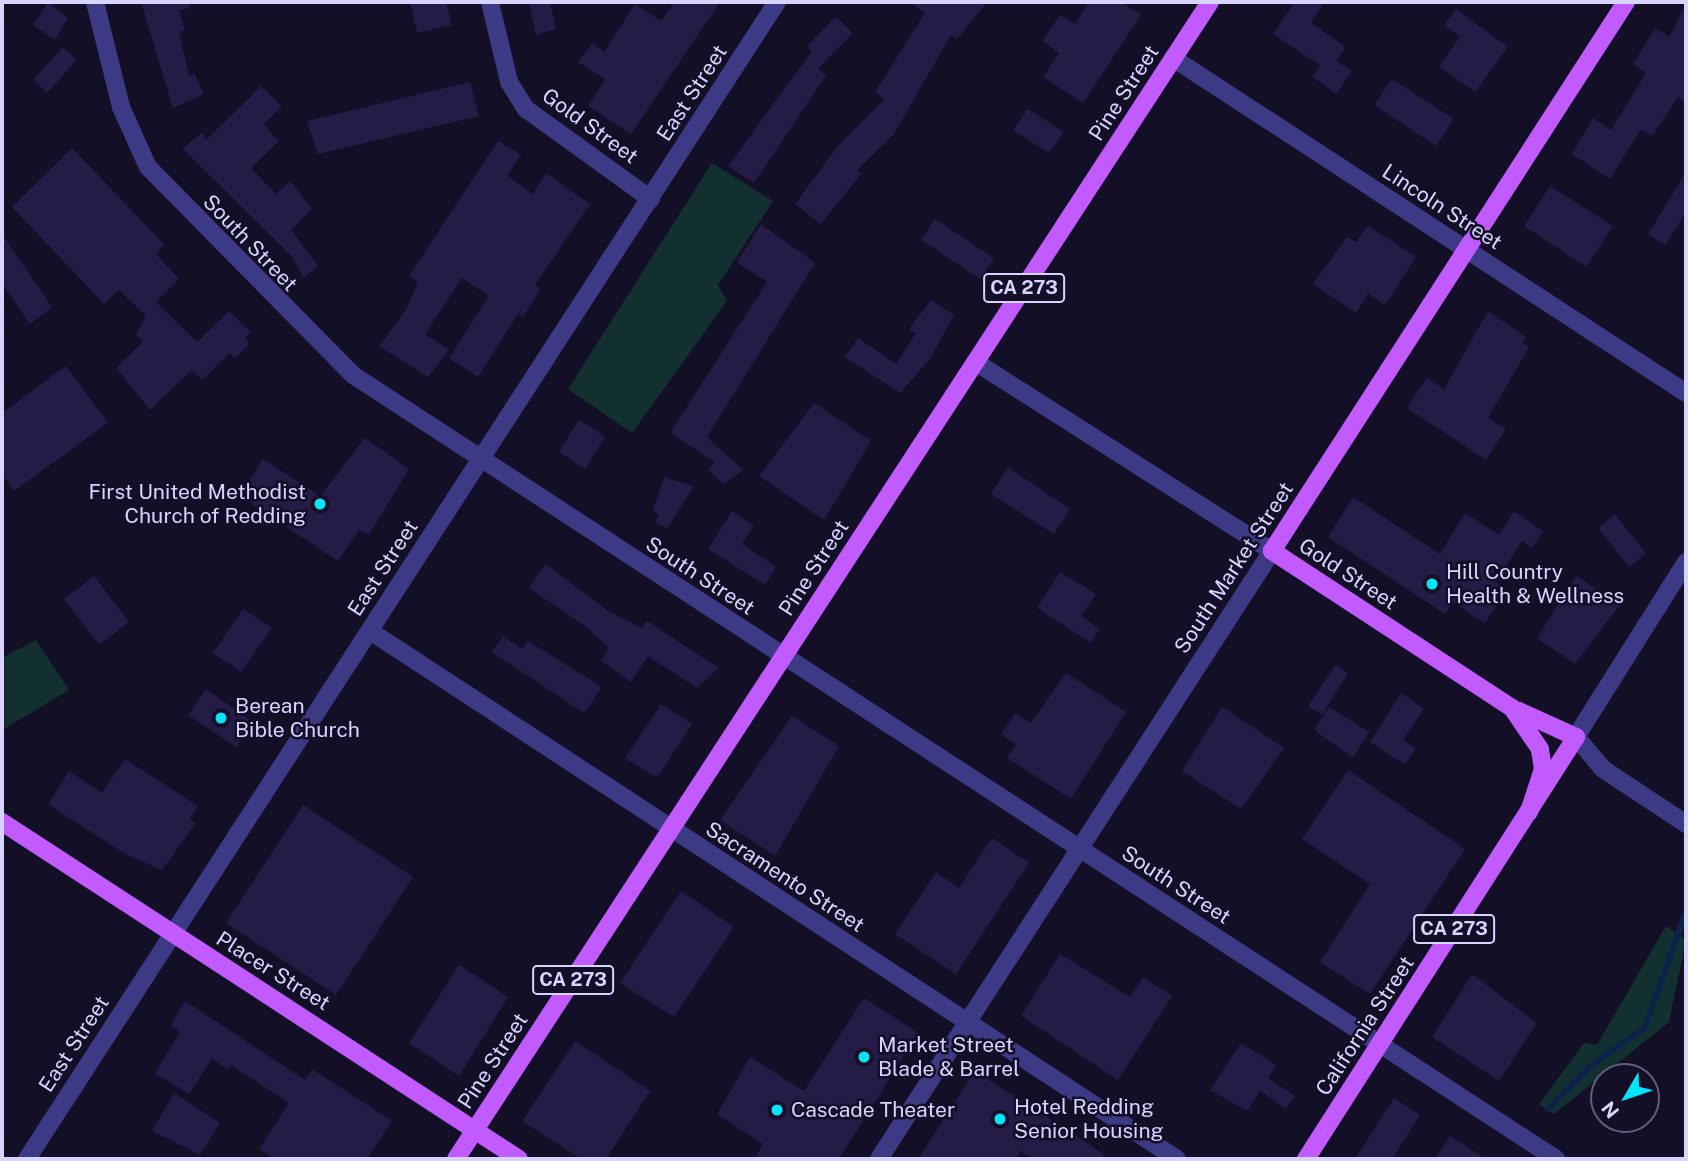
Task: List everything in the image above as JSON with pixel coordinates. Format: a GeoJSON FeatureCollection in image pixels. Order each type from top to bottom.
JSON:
{"type":"FeatureCollection","features":[{"type":"Feature","properties":{"kind":"main road","name":"Pine Street"},"geometry":{"type":"LineString","coordinates":[[456,1159],[1210,2]]}},
{"type":"Feature","properties":{"kind":"main road","name":"South Market Street"},"geometry":{"type":"LineString","coordinates":[[1272,551],[1626,2]]}},
{"type":"Feature","properties":{"kind":"main road","name":"Gold Street"},"geometry":{"type":"LineString","coordinates":[[1272,551],[1512,708],[1540,749]]}},
{"type":"Feature","properties":{"kind":"main road","name":"CA 273"},"geometry":{"type":"LineString","coordinates":[[1512,708],[1576,737]]}},
{"type":"Feature","properties":{"kind":"main road","name":"California Street"},"geometry":{"type":"LineString","coordinates":[[1306,1159],[1576,737]]}},
{"type":"Feature","properties":{"kind":"main road","name":"California Street"},"geometry":{"type":"LineString","coordinates":[[1530,812],[1543,769],[1540,749]]}},
{"type":"Feature","properties":{"kind":"main road","name":"Placer Street"},"geometry":{"type":"LineString","coordinates":[[2,822],[519,1159]]}},
{"type":"Feature","properties":{"kind":"street","name":"South Street"},"geometry":{"type":"LineString","coordinates":[[95,2],[131,136],[165,187],[340,364],[480,462],[1556,1159]]}},
{"type":"Feature","properties":{"kind":"street","name":"Gold Street"},"geometry":{"type":"LineString","coordinates":[[490,2],[509,82],[526,109],[651,199]]}},
{"type":"Feature","properties":{"kind":"street","name":"East Street"},"geometry":{"type":"LineString","coordinates":[[27,1159],[777,2]]}},
{"type":"Feature","properties":{"kind":"street","name":"Lincoln Street"},"geometry":{"type":"LineString","coordinates":[[1173,58],[1686,393]]}},
{"type":"Feature","properties":{"kind":"street","name":"Gold Street"},"geometry":{"type":"LineString","coordinates":[[975,362],[1272,551]]}},
{"type":"Feature","properties":{"kind":"street","name":"South Market Street"},"geometry":{"type":"LineString","coordinates":[[879,1159],[1272,551]]}},
{"type":"Feature","properties":{"kind":"street","name":"California Street"},"geometry":{"type":"LineString","coordinates":[[1576,737],[1686,562]]}},
{"type":"Feature","properties":{"kind":"street","name":"Sacramento Street"},"geometry":{"type":"LineString","coordinates":[[370,631],[967,1025],[1177,1159]]}},
{"type":"Feature","properties":{"kind":"street"},"geometry":{"type":"LineString","coordinates":[[1576,737],[1603,769],[1686,824]]}},
{"type":"Feature","properties":{"kind":"green space"},"geometry":{"type":"Polygon","coordinates":[[[712,163],[773,201],[718,285],[727,301],[632,433],[568,389],[712,163]]]}},
{"type":"Feature","properties":{"kind":"green space"},"geometry":{"type":"Polygon","coordinates":[[[36,640],[69,690],[2,730],[2,658],[36,640]]]}},
{"type":"Feature","properties":{"kind":"green space"},"geometry":{"type":"Polygon","coordinates":[[[1666,926],[1686,940],[1669,1022],[1618,1063],[1590,1063],[1590,1085],[1554,1114],[1539,1104],[1584,1043],[1597,1045],[1666,926]]]}},
{"type":"Feature","properties":{"kind":"building"},"geometry":{"type":"Polygon","coordinates":[[[48,2],[68,18],[55,40],[33,25],[48,2]]]}},
{"type":"Feature","properties":{"kind":"building"},"geometry":{"type":"Polygon","coordinates":[[[141,2],[189,2],[190,8],[179,10],[185,30],[179,32],[189,76],[194,73],[204,94],[173,108],[141,2]]]}},
{"type":"Feature","properties":{"kind":"building"},"geometry":{"type":"Polygon","coordinates":[[[410,2],[446,2],[452,25],[417,33],[410,2]]]}},
{"type":"Feature","properties":{"kind":"building"},"geometry":{"type":"Polygon","coordinates":[[[529,2],[550,2],[556,29],[536,35],[529,2]]]}},
{"type":"Feature","properties":{"kind":"building"},"geometry":{"type":"Polygon","coordinates":[[[674,2],[720,2],[631,134],[588,106],[605,79],[578,62],[593,43],[604,52],[635,4],[661,21],[674,2]]]}},
{"type":"Feature","properties":{"kind":"building"},"geometry":{"type":"Polygon","coordinates":[[[910,2],[987,2],[957,39],[951,35],[894,134],[857,170],[861,174],[821,224],[795,204],[838,146],[885,99],[875,92],[925,13],[910,2]]]}},
{"type":"Feature","properties":{"kind":"building"},"geometry":{"type":"Polygon","coordinates":[[[1089,2],[1121,2],[1141,15],[1083,103],[1043,77],[1059,53],[1042,41],[1060,15],[1075,24],[1089,2]]]}},
{"type":"Feature","properties":{"kind":"building"},"geometry":{"type":"Polygon","coordinates":[[[1295,2],[1324,2],[1311,23],[1346,47],[1336,61],[1352,71],[1336,94],[1313,77],[1320,65],[1273,34],[1295,2]]]}},
{"type":"Feature","properties":{"kind":"building"},"geometry":{"type":"Polygon","coordinates":[[[1686,5],[1686,103],[1678,97],[1652,136],[1641,129],[1610,179],[1572,154],[1593,118],[1611,130],[1646,73],[1633,64],[1655,28],[1669,37],[1686,5]]]}},
{"type":"Feature","properties":{"kind":"building"},"geometry":{"type":"Polygon","coordinates":[[[1456,9],[1508,47],[1475,92],[1439,66],[1460,37],[1444,25],[1456,9]]]}},
{"type":"Feature","properties":{"kind":"building"},"geometry":{"type":"Polygon","coordinates":[[[836,17],[853,33],[818,69],[826,75],[754,183],[728,166],[812,51],[807,46],[836,17]]]}},
{"type":"Feature","properties":{"kind":"building"},"geometry":{"type":"Polygon","coordinates":[[[63,47],[77,60],[47,93],[33,80],[63,47]]]}},
{"type":"Feature","properties":{"kind":"building"},"geometry":{"type":"Polygon","coordinates":[[[1392,79],[1454,119],[1436,146],[1374,105],[1392,79]]]}},
{"type":"Feature","properties":{"kind":"building"},"geometry":{"type":"Polygon","coordinates":[[[470,82],[479,116],[318,154],[307,121],[470,82]]]}},
{"type":"Feature","properties":{"kind":"building"},"geometry":{"type":"Polygon","coordinates":[[[261,86],[282,107],[263,124],[279,141],[251,168],[276,194],[290,181],[312,209],[291,230],[318,266],[304,278],[292,257],[183,149],[202,132],[206,140],[261,86]]]}},
{"type":"Feature","properties":{"kind":"building"},"geometry":{"type":"Polygon","coordinates":[[[1028,109],[1064,132],[1049,153],[1013,130],[1028,109]]]}},
{"type":"Feature","properties":{"kind":"building"},"geometry":{"type":"Polygon","coordinates":[[[498,141],[521,155],[507,176],[533,194],[546,173],[590,204],[535,285],[541,289],[523,317],[518,314],[478,377],[449,358],[489,296],[462,278],[425,334],[449,350],[428,377],[379,346],[407,308],[418,282],[409,276],[498,141]]]}},
{"type":"Feature","properties":{"kind":"building"},"geometry":{"type":"Polygon","coordinates":[[[72,148],[165,245],[156,254],[179,279],[156,302],[197,342],[229,311],[251,332],[245,338],[250,344],[235,358],[230,353],[202,380],[192,370],[150,410],[116,368],[143,342],[136,334],[146,316],[119,290],[104,304],[12,207],[72,148]]]}},
{"type":"Feature","properties":{"kind":"building"},"geometry":{"type":"Polygon","coordinates":[[[1686,172],[1686,212],[1665,245],[1648,234],[1686,172]]]}},
{"type":"Feature","properties":{"kind":"building"},"geometry":{"type":"Polygon","coordinates":[[[1550,186],[1613,226],[1586,267],[1524,226],[1550,186]]]}},
{"type":"Feature","properties":{"kind":"building"},"geometry":{"type":"Polygon","coordinates":[[[935,219],[994,258],[980,279],[921,240],[935,219]]]}},
{"type":"Feature","properties":{"kind":"building"},"geometry":{"type":"Polygon","coordinates":[[[761,224],[815,263],[707,437],[743,470],[723,484],[708,470],[715,462],[670,433],[767,282],[737,262],[761,224]]]}},
{"type":"Feature","properties":{"kind":"building"},"geometry":{"type":"Polygon","coordinates":[[[1368,226],[1416,257],[1385,305],[1368,293],[1356,313],[1313,284],[1347,237],[1356,242],[1368,226]]]}},
{"type":"Feature","properties":{"kind":"building"},"geometry":{"type":"Polygon","coordinates":[[[2,234],[52,307],[30,324],[2,283],[2,234]]]}},
{"type":"Feature","properties":{"kind":"building"},"geometry":{"type":"Polygon","coordinates":[[[931,300],[954,315],[930,359],[900,393],[845,357],[858,338],[896,364],[916,333],[909,329],[931,300]]]}},
{"type":"Feature","properties":{"kind":"building"},"geometry":{"type":"Polygon","coordinates":[[[1488,311],[1526,337],[1522,342],[1529,347],[1488,418],[1506,429],[1486,460],[1407,408],[1427,377],[1444,389],[1488,311]]]}},
{"type":"Feature","properties":{"kind":"building"},"geometry":{"type":"Polygon","coordinates":[[[66,366],[108,423],[14,491],[2,474],[2,413],[66,366]]]}},
{"type":"Feature","properties":{"kind":"building"},"geometry":{"type":"Polygon","coordinates":[[[814,403],[871,441],[824,520],[759,476],[814,403]]]}},
{"type":"Feature","properties":{"kind":"building"},"geometry":{"type":"Polygon","coordinates":[[[579,419],[605,437],[585,469],[559,452],[579,419]]]}},
{"type":"Feature","properties":{"kind":"building","name":"First United Methodist Church of Redding"},"geometry":{"type":"Polygon","coordinates":[[[365,438],[409,469],[369,535],[359,530],[338,561],[240,496],[263,459],[320,496],[365,438]]]}},
{"type":"Feature","properties":{"kind":"building"},"geometry":{"type":"Polygon","coordinates":[[[1008,467],[1070,509],[1054,534],[991,494],[1008,467]]]}},
{"type":"Feature","properties":{"kind":"building"},"geometry":{"type":"Polygon","coordinates":[[[664,477],[694,486],[667,529],[655,522],[659,515],[653,511],[664,477]]]}},
{"type":"Feature","properties":{"kind":"building","name":"Hill Country Health & Wellness"},"geometry":{"type":"Polygon","coordinates":[[[1353,497],[1440,554],[1465,513],[1499,535],[1514,511],[1543,531],[1532,548],[1522,541],[1496,582],[1507,589],[1485,623],[1453,602],[1445,614],[1328,537],[1353,497]]]}},
{"type":"Feature","properties":{"kind":"building"},"geometry":{"type":"Polygon","coordinates":[[[732,511],[754,526],[742,544],[776,567],[765,585],[708,549],[732,511]]]}},
{"type":"Feature","properties":{"kind":"building"},"geometry":{"type":"Polygon","coordinates":[[[1615,514],[1646,553],[1629,567],[1598,528],[1615,514]]]}},
{"type":"Feature","properties":{"kind":"building"},"geometry":{"type":"Polygon","coordinates":[[[545,564],[610,612],[642,628],[647,621],[719,668],[697,688],[648,656],[631,682],[601,661],[609,648],[585,626],[529,588],[545,564]]]}},
{"type":"Feature","properties":{"kind":"building"},"geometry":{"type":"Polygon","coordinates":[[[1060,572],[1096,594],[1081,616],[1099,629],[1091,643],[1037,608],[1060,572]]]}},
{"type":"Feature","properties":{"kind":"building"},"geometry":{"type":"Polygon","coordinates":[[[94,576],[129,622],[99,645],[64,599],[94,576]]]}},
{"type":"Feature","properties":{"kind":"building"},"geometry":{"type":"Polygon","coordinates":[[[1576,576],[1620,605],[1575,664],[1537,638],[1576,576]]]}},
{"type":"Feature","properties":{"kind":"building"},"geometry":{"type":"Polygon","coordinates":[[[243,609],[272,628],[241,672],[213,653],[243,609]]]}},
{"type":"Feature","properties":{"kind":"building"},"geometry":{"type":"Polygon","coordinates":[[[503,636],[522,649],[528,641],[602,687],[584,713],[492,652],[503,636]]]}},
{"type":"Feature","properties":{"kind":"building"},"geometry":{"type":"Polygon","coordinates":[[[1335,665],[1348,673],[1322,715],[1308,706],[1335,665]]]}},
{"type":"Feature","properties":{"kind":"building"},"geometry":{"type":"Polygon","coordinates":[[[1066,673],[1126,712],[1071,799],[1007,758],[1016,744],[1001,734],[1015,713],[1031,723],[1066,673]]]}},
{"type":"Feature","properties":{"kind":"building","name":"Berean Bible Church"},"geometry":{"type":"Polygon","coordinates":[[[206,689],[253,722],[236,747],[188,715],[206,689]]]}},
{"type":"Feature","properties":{"kind":"building"},"geometry":{"type":"Polygon","coordinates":[[[1401,693],[1424,709],[1403,740],[1416,748],[1405,765],[1370,742],[1401,693]]]}},
{"type":"Feature","properties":{"kind":"building"},"geometry":{"type":"Polygon","coordinates":[[[661,704],[692,724],[657,778],[625,758],[661,704]]]}},
{"type":"Feature","properties":{"kind":"building"},"geometry":{"type":"Polygon","coordinates":[[[1222,707],[1284,748],[1241,809],[1182,771],[1222,707]]]}},
{"type":"Feature","properties":{"kind":"building"},"geometry":{"type":"Polygon","coordinates":[[[1329,707],[1369,732],[1353,758],[1314,730],[1329,707]]]}},
{"type":"Feature","properties":{"kind":"building"},"geometry":{"type":"Polygon","coordinates":[[[792,716],[839,746],[775,856],[720,820],[792,716]]]}},
{"type":"Feature","properties":{"kind":"building"},"geometry":{"type":"Polygon","coordinates":[[[125,759],[198,806],[190,819],[196,823],[162,870],[125,854],[48,804],[69,771],[102,793],[125,759]]]}},
{"type":"Feature","properties":{"kind":"building"},"geometry":{"type":"Polygon","coordinates":[[[1348,770],[1465,849],[1370,994],[1320,962],[1370,884],[1302,839],[1348,770]]]}},
{"type":"Feature","properties":{"kind":"building"},"geometry":{"type":"Polygon","coordinates":[[[303,805],[413,877],[336,995],[226,923],[303,805]]]}},
{"type":"Feature","properties":{"kind":"building"},"geometry":{"type":"Polygon","coordinates":[[[992,838],[1029,863],[956,974],[895,934],[936,872],[959,888],[992,838]]]}},
{"type":"Feature","properties":{"kind":"building"},"geometry":{"type":"Polygon","coordinates":[[[681,891],[734,927],[674,1017],[620,983],[681,891]]]}},
{"type":"Feature","properties":{"kind":"building"},"geometry":{"type":"Polygon","coordinates":[[[1060,954],[1130,997],[1143,977],[1172,996],[1118,1080],[1021,1016],[1060,954]]]}},
{"type":"Feature","properties":{"kind":"building"},"geometry":{"type":"Polygon","coordinates":[[[459,965],[508,997],[459,1076],[409,1043],[459,965]]]}},
{"type":"Feature","properties":{"kind":"building"},"geometry":{"type":"Polygon","coordinates":[[[1472,974],[1537,1023],[1499,1081],[1432,1037],[1472,974]]]}},
{"type":"Feature","properties":{"kind":"building"},"geometry":{"type":"Polygon","coordinates":[[[864,998],[918,1033],[839,1159],[754,1159],[763,1144],[717,1114],[750,1057],[804,1091],[864,998]]]}},
{"type":"Feature","properties":{"kind":"building"},"geometry":{"type":"Polygon","coordinates":[[[185,1001],[305,1080],[312,1069],[392,1121],[367,1159],[275,1159],[259,1149],[289,1103],[231,1065],[228,1069],[212,1059],[189,1094],[155,1073],[180,1032],[171,1025],[185,1001]]]}},
{"type":"Feature","properties":{"kind":"building"},"geometry":{"type":"Polygon","coordinates":[[[575,1041],[650,1091],[606,1159],[581,1159],[522,1121],[575,1041]]]}},
{"type":"Feature","properties":{"kind":"building"},"geometry":{"type":"Polygon","coordinates":[[[1241,1043],[1276,1065],[1268,1078],[1295,1096],[1286,1109],[1260,1091],[1247,1111],[1210,1090],[1241,1043]]]}},
{"type":"Feature","properties":{"kind":"building","name":"Hotel Redding Senior Housing"},"geometry":{"type":"Polygon","coordinates":[[[975,1071],[1109,1159],[1034,1159],[1021,1151],[1015,1159],[918,1159],[975,1071]]]}},
{"type":"Feature","properties":{"kind":"building"},"geometry":{"type":"Polygon","coordinates":[[[174,1093],[220,1123],[200,1155],[152,1131],[174,1093]]]}},
{"type":"Feature","properties":{"kind":"building"},"geometry":{"type":"Polygon","coordinates":[[[1394,1098],[1420,1115],[1392,1159],[1355,1159],[1394,1098]]]}},
{"type":"Feature","properties":{"kind":"building"},"geometry":{"type":"Polygon","coordinates":[[[1450,1136],[1486,1159],[1435,1159],[1450,1136]]]}},
{"type":"Feature","properties":{"kind":"waterway"},"geometry":{"type":"LineString","coordinates":[[1548,1109],[1592,1065],[1645,1027],[1686,912]]}},
{"type":"Feature","properties":{"kind":"place","name":"First United Methodist Church of Redding"},"geometry":{"type":"Point","coordinates":[320,504]}},
{"type":"Feature","properties":{"kind":"place","name":"Hill Country Health & Wellness"},"geometry":{"type":"Point","coordinates":[1432,584]}},
{"type":"Feature","properties":{"kind":"place","name":"Berean Bible Church"},"geometry":{"type":"Point","coordinates":[221,718]}},
{"type":"Feature","properties":{"kind":"place","name":"Market Street Blade & Barrel"},"geometry":{"type":"Point","coordinates":[864,1057]}},
{"type":"Feature","properties":{"kind":"place","name":"Cascade Theater"},"geometry":{"type":"Point","coordinates":[777,1110]}},
{"type":"Feature","properties":{"kind":"place","name":"Hotel Redding Senior Housing"},"geometry":{"type":"Point","coordinates":[1000,1119]}}]}
